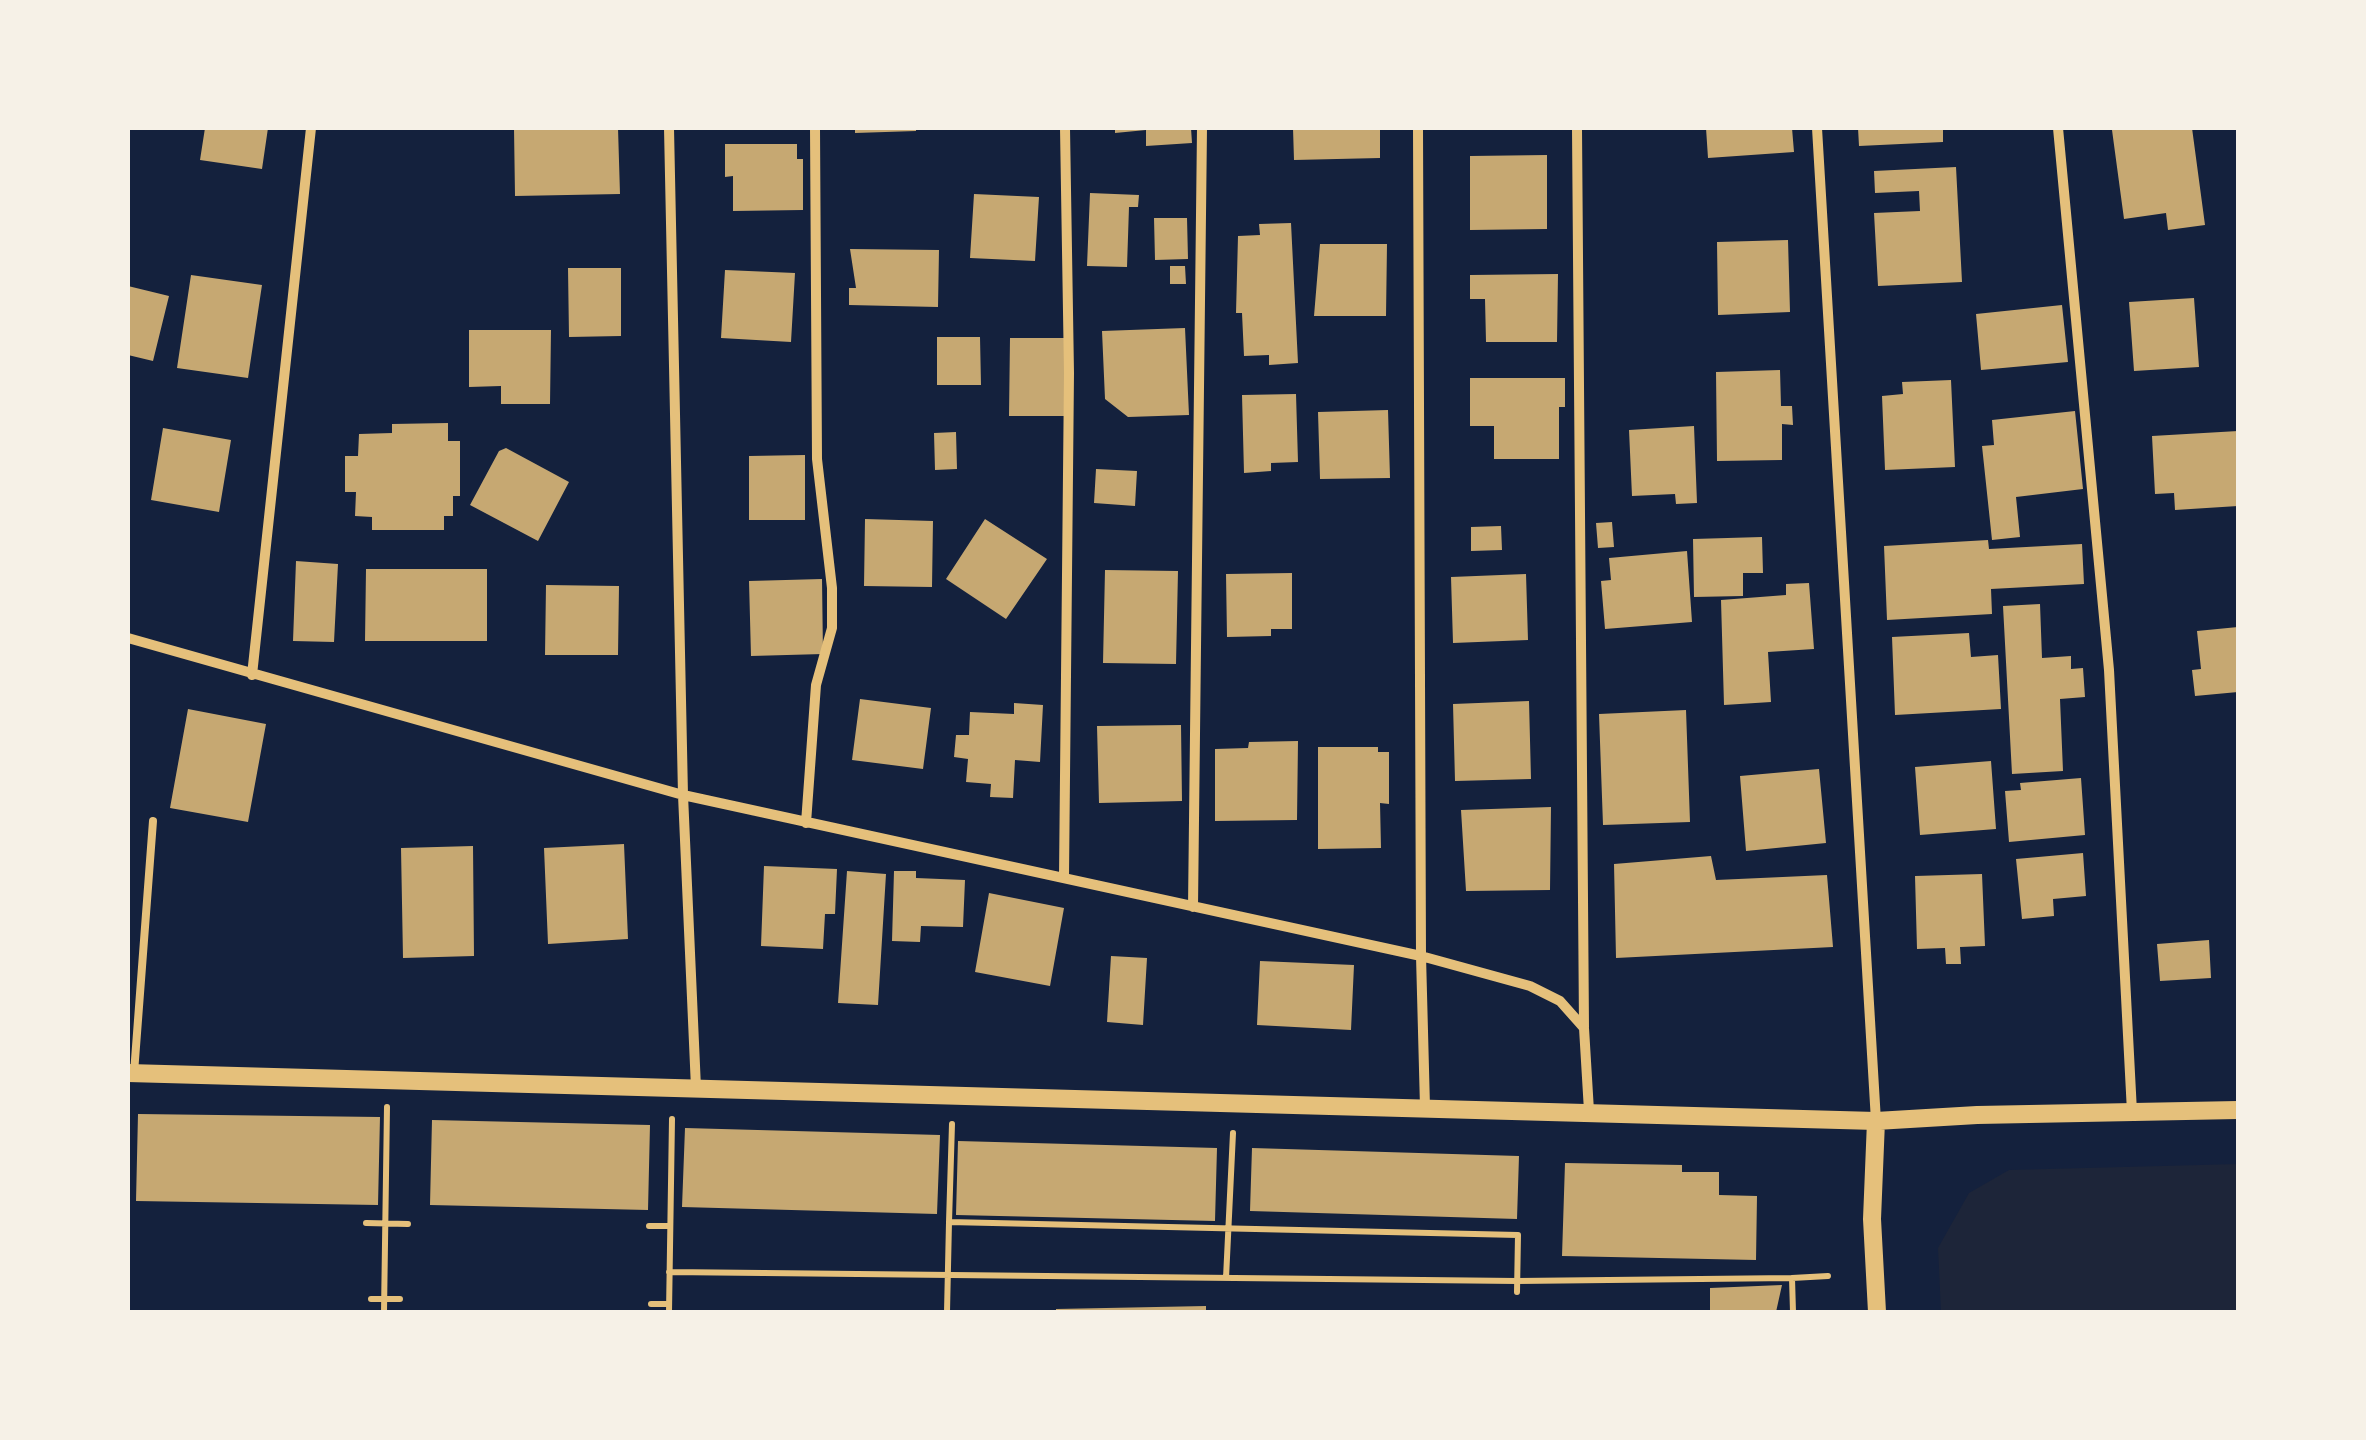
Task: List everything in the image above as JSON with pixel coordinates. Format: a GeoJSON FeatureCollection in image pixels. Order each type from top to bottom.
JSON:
{"type":"FeatureCollection","features":[{"type":"Feature","properties":{"kind":"street"},"geometry":{"type":"LineString","coordinates":[[252,675],[312,128]]}},
{"type":"Feature","properties":{"kind":"street"},"geometry":{"type":"LineString","coordinates":[[669,128],[683,796],[696,1088]]}},
{"type":"Feature","properties":{"kind":"street"},"geometry":{"type":"LineString","coordinates":[[806,822],[816,686],[832,628],[832,588],[817,459],[815,128]]}},
{"type":"Feature","properties":{"kind":"street"},"geometry":{"type":"LineString","coordinates":[[1064,877],[1069,372],[1065,128]]}},
{"type":"Feature","properties":{"kind":"street"},"geometry":{"type":"LineString","coordinates":[[1193,907],[1202,128]]}},
{"type":"Feature","properties":{"kind":"street"},"geometry":{"type":"LineString","coordinates":[[1418,128],[1420,956],[1426,1107]]}},
{"type":"Feature","properties":{"kind":"street"},"geometry":{"type":"LineString","coordinates":[[1577,128],[1584,1028],[1589,1111]]}},
{"type":"Feature","properties":{"kind":"street"},"geometry":{"type":"LineString","coordinates":[[1817,128],[1876,1122],[1872,1219],[1877,1312]]}},
{"type":"Feature","properties":{"kind":"street"},"geometry":{"type":"LineString","coordinates":[[2058,128],[2109,670],[2132,1112]]}},
{"type":"Feature","properties":{"kind":"street"},"geometry":{"type":"LineString","coordinates":[[128,638],[683,796],[1420,956],[1530,986],[1560,1001],[1584,1028]]}},
{"type":"Feature","properties":{"kind":"street"},"geometry":{"type":"LineString","coordinates":[[131,1073],[1876,1122],[2238,1110]]}},
{"type":"Feature","properties":{"kind":"lane"},"geometry":{"type":"LineString","coordinates":[[131,1073],[154,821]]}},
{"type":"Feature","properties":{"kind":"path"},"geometry":{"type":"LineString","coordinates":[[384,1312],[388,1091]]}},
{"type":"Feature","properties":{"kind":"path"},"geometry":{"type":"LineString","coordinates":[[651,1304],[669,1308],[672,1102]]}},
{"type":"Feature","properties":{"kind":"path"},"geometry":{"type":"LineString","coordinates":[[947,1312],[952,1117]]}},
{"type":"Feature","properties":{"kind":"path"},"geometry":{"type":"LineString","coordinates":[[1226,1278],[1233,1132]]}},
{"type":"Feature","properties":{"kind":"path"},"geometry":{"type":"LineString","coordinates":[[949,1222],[1518,1236],[1517,1292]]}},
{"type":"Feature","properties":{"kind":"path"},"geometry":{"type":"LineString","coordinates":[[366,1223],[408,1224]]}},
{"type":"Feature","properties":{"kind":"path"},"geometry":{"type":"LineString","coordinates":[[650,1226],[670,1226]]}},
{"type":"Feature","properties":{"kind":"path"},"geometry":{"type":"LineString","coordinates":[[670,1272],[1517,1281],[1828,1276]]}},
{"type":"Feature","properties":{"kind":"path"},"geometry":{"type":"LineString","coordinates":[[1792,1278],[1793,1312]]}},
{"type":"Feature","properties":{"kind":"path"},"geometry":{"type":"LineString","coordinates":[[371,1298],[400,1299]]}},
{"type":"Feature","properties":{"kind":"shaded area"},"geometry":{"type":"Polygon","coordinates":[[[2238,1164],[2238,1312],[1941,1312],[1938,1248],[1969,1193],[2009,1170],[2238,1164]]]}},
{"type":"Feature","properties":{"kind":"building"},"geometry":{"type":"Polygon","coordinates":[[[205,128],[268,128],[262,169],[200,160],[205,128]]]}},
{"type":"Feature","properties":{"kind":"building"},"geometry":{"type":"Polygon","coordinates":[[[514,128],[618,128],[620,194],[515,196],[514,128]]]}},
{"type":"Feature","properties":{"kind":"building"},"geometry":{"type":"Polygon","coordinates":[[[855,128],[916,128],[916,131],[855,133],[855,128]]]}},
{"type":"Feature","properties":{"kind":"building"},"geometry":{"type":"Polygon","coordinates":[[[1115,128],[1191,128],[1192,143],[1146,146],[1146,130],[1115,133],[1115,128]]]}},
{"type":"Feature","properties":{"kind":"building"},"geometry":{"type":"Polygon","coordinates":[[[1293,128],[1380,128],[1380,158],[1294,160],[1293,128]]]}},
{"type":"Feature","properties":{"kind":"building"},"geometry":{"type":"Polygon","coordinates":[[[1706,128],[1792,128],[1794,152],[1708,158],[1706,128]]]}},
{"type":"Feature","properties":{"kind":"building"},"geometry":{"type":"Polygon","coordinates":[[[1858,128],[1943,128],[1943,142],[1859,146],[1858,128]]]}},
{"type":"Feature","properties":{"kind":"building"},"geometry":{"type":"Polygon","coordinates":[[[2192,128],[2205,225],[2168,230],[2166,213],[2124,219],[2112,130],[2192,128]]]}},
{"type":"Feature","properties":{"kind":"building"},"geometry":{"type":"Polygon","coordinates":[[[725,144],[797,144],[797,159],[803,159],[803,210],[733,211],[733,176],[725,177],[725,144]]]}},
{"type":"Feature","properties":{"kind":"building"},"geometry":{"type":"Polygon","coordinates":[[[1547,155],[1547,229],[1470,230],[1470,156],[1547,155]]]}},
{"type":"Feature","properties":{"kind":"building"},"geometry":{"type":"Polygon","coordinates":[[[1956,167],[1962,282],[1878,286],[1874,213],[1920,211],[1919,191],[1875,193],[1874,171],[1956,167]]]}},
{"type":"Feature","properties":{"kind":"building"},"geometry":{"type":"Polygon","coordinates":[[[1090,193],[1139,195],[1138,207],[1129,207],[1127,267],[1087,266],[1090,193]]]}},
{"type":"Feature","properties":{"kind":"building"},"geometry":{"type":"Polygon","coordinates":[[[974,194],[1039,197],[1035,261],[970,258],[974,194]]]}},
{"type":"Feature","properties":{"kind":"building"},"geometry":{"type":"Polygon","coordinates":[[[1154,218],[1187,218],[1188,259],[1155,260],[1154,218]]]}},
{"type":"Feature","properties":{"kind":"building"},"geometry":{"type":"Polygon","coordinates":[[[1291,223],[1298,363],[1269,365],[1269,355],[1244,356],[1242,313],[1236,313],[1238,236],[1260,235],[1259,224],[1291,223]]]}},
{"type":"Feature","properties":{"kind":"building"},"geometry":{"type":"Polygon","coordinates":[[[1788,240],[1790,312],[1718,315],[1717,242],[1788,240]]]}},
{"type":"Feature","properties":{"kind":"building"},"geometry":{"type":"Polygon","coordinates":[[[1320,244],[1387,244],[1386,316],[1314,316],[1320,244]]]}},
{"type":"Feature","properties":{"kind":"building"},"geometry":{"type":"Polygon","coordinates":[[[850,249],[939,250],[938,307],[849,305],[849,288],[856,288],[850,249]]]}},
{"type":"Feature","properties":{"kind":"building"},"geometry":{"type":"Polygon","coordinates":[[[1170,266],[1185,266],[1186,284],[1170,284],[1170,266]]]}},
{"type":"Feature","properties":{"kind":"building"},"geometry":{"type":"Polygon","coordinates":[[[568,268],[621,268],[621,336],[569,337],[568,268]]]}},
{"type":"Feature","properties":{"kind":"building"},"geometry":{"type":"Polygon","coordinates":[[[725,270],[795,273],[791,342],[721,338],[725,270]]]}},
{"type":"Feature","properties":{"kind":"building"},"geometry":{"type":"Polygon","coordinates":[[[1558,274],[1557,342],[1486,342],[1485,299],[1470,299],[1470,275],[1558,274]]]}},
{"type":"Feature","properties":{"kind":"building"},"geometry":{"type":"Polygon","coordinates":[[[191,275],[262,285],[248,378],[177,368],[191,275]]]}},
{"type":"Feature","properties":{"kind":"building"},"geometry":{"type":"Polygon","coordinates":[[[128,286],[169,296],[153,361],[128,355],[128,286]]]}},
{"type":"Feature","properties":{"kind":"building"},"geometry":{"type":"Polygon","coordinates":[[[2194,298],[2199,367],[2134,371],[2129,302],[2194,298]]]}},
{"type":"Feature","properties":{"kind":"building"},"geometry":{"type":"Polygon","coordinates":[[[2062,305],[2068,362],[1981,370],[1976,314],[2062,305]]]}},
{"type":"Feature","properties":{"kind":"building"},"geometry":{"type":"Polygon","coordinates":[[[1185,328],[1189,415],[1128,417],[1105,399],[1102,331],[1185,328]]]}},
{"type":"Feature","properties":{"kind":"building"},"geometry":{"type":"Polygon","coordinates":[[[469,330],[551,330],[550,404],[501,404],[501,386],[469,387],[469,330]]]}},
{"type":"Feature","properties":{"kind":"building"},"geometry":{"type":"Polygon","coordinates":[[[937,337],[980,337],[981,385],[937,385],[937,337]]]}},
{"type":"Feature","properties":{"kind":"building"},"geometry":{"type":"Polygon","coordinates":[[[1010,338],[1066,338],[1066,416],[1009,416],[1010,338]]]}},
{"type":"Feature","properties":{"kind":"building"},"geometry":{"type":"Polygon","coordinates":[[[1780,370],[1781,406],[1792,406],[1793,425],[1782,424],[1782,460],[1717,461],[1716,372],[1780,370]]]}},
{"type":"Feature","properties":{"kind":"building"},"geometry":{"type":"Polygon","coordinates":[[[1470,378],[1565,378],[1565,407],[1559,407],[1559,459],[1494,459],[1494,426],[1470,426],[1470,378]]]}},
{"type":"Feature","properties":{"kind":"building"},"geometry":{"type":"Polygon","coordinates":[[[1951,380],[1955,467],[1885,470],[1882,396],[1903,394],[1902,382],[1951,380]]]}},
{"type":"Feature","properties":{"kind":"building"},"geometry":{"type":"Polygon","coordinates":[[[1296,394],[1298,462],[1271,463],[1271,471],[1244,473],[1242,395],[1296,394]]]}},
{"type":"Feature","properties":{"kind":"building"},"geometry":{"type":"Polygon","coordinates":[[[1388,410],[1390,478],[1320,479],[1318,412],[1388,410]]]}},
{"type":"Feature","properties":{"kind":"building"},"geometry":{"type":"Polygon","coordinates":[[[2075,411],[2083,489],[2016,497],[2020,537],[1992,540],[1982,446],[1994,445],[1992,420],[2075,411]]]}},
{"type":"Feature","properties":{"kind":"building"},"geometry":{"type":"Polygon","coordinates":[[[448,423],[448,441],[460,441],[460,496],[453,496],[453,516],[444,516],[444,530],[372,530],[372,517],[355,516],[356,492],[345,492],[345,456],[358,456],[359,434],[392,433],[392,424],[448,423]]]}},
{"type":"Feature","properties":{"kind":"building"},"geometry":{"type":"Polygon","coordinates":[[[1694,426],[1697,503],[1676,504],[1675,494],[1632,496],[1629,430],[1694,426]]]}},
{"type":"Feature","properties":{"kind":"building"},"geometry":{"type":"Polygon","coordinates":[[[163,428],[231,440],[219,512],[151,500],[163,428]]]}},
{"type":"Feature","properties":{"kind":"building"},"geometry":{"type":"Polygon","coordinates":[[[2238,431],[2238,506],[2175,510],[2174,493],[2155,494],[2152,436],[2238,431]]]}},
{"type":"Feature","properties":{"kind":"building"},"geometry":{"type":"Polygon","coordinates":[[[956,432],[957,469],[935,470],[934,433],[956,432]]]}},
{"type":"Feature","properties":{"kind":"building"},"geometry":{"type":"Polygon","coordinates":[[[506,448],[569,482],[538,541],[470,505],[499,451],[506,448]]]}},
{"type":"Feature","properties":{"kind":"building"},"geometry":{"type":"Polygon","coordinates":[[[805,455],[805,520],[749,520],[749,456],[805,455]]]}},
{"type":"Feature","properties":{"kind":"building"},"geometry":{"type":"Polygon","coordinates":[[[1096,469],[1137,471],[1135,506],[1094,503],[1096,469]]]}},
{"type":"Feature","properties":{"kind":"building"},"geometry":{"type":"Polygon","coordinates":[[[865,519],[933,521],[932,587],[864,586],[865,519]]]}},
{"type":"Feature","properties":{"kind":"building"},"geometry":{"type":"Polygon","coordinates":[[[985,519],[1047,559],[1006,619],[946,579],[985,519]]]}},
{"type":"Feature","properties":{"kind":"building"},"geometry":{"type":"Polygon","coordinates":[[[1612,522],[1614,547],[1598,548],[1596,523],[1612,522]]]}},
{"type":"Feature","properties":{"kind":"building"},"geometry":{"type":"Polygon","coordinates":[[[1501,526],[1502,550],[1471,551],[1471,527],[1501,526]]]}},
{"type":"Feature","properties":{"kind":"building"},"geometry":{"type":"Polygon","coordinates":[[[1762,537],[1763,573],[1743,573],[1743,596],[1694,597],[1693,539],[1762,537]]]}},
{"type":"Feature","properties":{"kind":"building"},"geometry":{"type":"Polygon","coordinates":[[[1988,540],[1989,549],[2082,544],[2084,584],[1991,589],[1992,614],[1887,620],[1884,546],[1988,540]]]}},
{"type":"Feature","properties":{"kind":"building"},"geometry":{"type":"Polygon","coordinates":[[[1687,551],[1692,622],[1605,629],[1601,581],[1611,580],[1609,558],[1687,551]]]}},
{"type":"Feature","properties":{"kind":"building"},"geometry":{"type":"Polygon","coordinates":[[[296,561],[338,564],[334,642],[293,641],[296,561]]]}},
{"type":"Feature","properties":{"kind":"building"},"geometry":{"type":"Polygon","coordinates":[[[366,569],[487,569],[487,641],[365,641],[366,569]]]}},
{"type":"Feature","properties":{"kind":"building"},"geometry":{"type":"Polygon","coordinates":[[[1105,570],[1178,571],[1176,664],[1103,663],[1105,570]]]}},
{"type":"Feature","properties":{"kind":"building"},"geometry":{"type":"Polygon","coordinates":[[[1292,573],[1292,629],[1271,629],[1271,636],[1227,637],[1226,574],[1292,573]]]}},
{"type":"Feature","properties":{"kind":"building"},"geometry":{"type":"Polygon","coordinates":[[[1526,574],[1528,640],[1453,643],[1451,577],[1526,574]]]}},
{"type":"Feature","properties":{"kind":"building"},"geometry":{"type":"Polygon","coordinates":[[[822,579],[823,654],[751,656],[749,581],[822,579]]]}},
{"type":"Feature","properties":{"kind":"building"},"geometry":{"type":"Polygon","coordinates":[[[1809,583],[1814,649],[1768,652],[1771,702],[1724,705],[1721,600],[1786,595],[1786,584],[1809,583]]]}},
{"type":"Feature","properties":{"kind":"building"},"geometry":{"type":"Polygon","coordinates":[[[546,585],[619,586],[618,655],[545,655],[546,585]]]}},
{"type":"Feature","properties":{"kind":"building"},"geometry":{"type":"Polygon","coordinates":[[[2040,604],[2042,658],[2071,656],[2071,669],[2083,668],[2085,697],[2060,699],[2063,771],[2012,774],[2003,606],[2040,604]]]}},
{"type":"Feature","properties":{"kind":"building"},"geometry":{"type":"Polygon","coordinates":[[[2238,627],[2238,692],[2195,696],[2192,670],[2201,669],[2197,631],[2238,627]]]}},
{"type":"Feature","properties":{"kind":"building"},"geometry":{"type":"Polygon","coordinates":[[[1969,633],[1971,657],[1998,655],[2001,709],[1895,715],[1892,637],[1969,633]]]}},
{"type":"Feature","properties":{"kind":"building"},"geometry":{"type":"Polygon","coordinates":[[[860,699],[931,708],[923,769],[852,760],[860,699]]]}},
{"type":"Feature","properties":{"kind":"building"},"geometry":{"type":"Polygon","coordinates":[[[1529,701],[1531,779],[1455,781],[1453,704],[1529,701]]]}},
{"type":"Feature","properties":{"kind":"building"},"geometry":{"type":"Polygon","coordinates":[[[1014,703],[1043,705],[1040,762],[1015,760],[1013,798],[990,797],[991,784],[966,782],[968,759],[954,757],[956,735],[969,735],[970,712],[1014,714],[1014,703]]]}},
{"type":"Feature","properties":{"kind":"building"},"geometry":{"type":"Polygon","coordinates":[[[188,709],[266,724],[248,822],[170,808],[188,709]]]}},
{"type":"Feature","properties":{"kind":"building"},"geometry":{"type":"Polygon","coordinates":[[[1686,710],[1690,822],[1603,825],[1599,714],[1686,710]]]}},
{"type":"Feature","properties":{"kind":"building"},"geometry":{"type":"Polygon","coordinates":[[[1181,725],[1182,801],[1099,803],[1097,726],[1181,725]]]}},
{"type":"Feature","properties":{"kind":"building"},"geometry":{"type":"Polygon","coordinates":[[[1298,741],[1297,820],[1215,821],[1215,749],[1248,748],[1249,742],[1298,741]]]}},
{"type":"Feature","properties":{"kind":"building"},"geometry":{"type":"Polygon","coordinates":[[[1318,747],[1378,747],[1378,752],[1389,752],[1389,804],[1380,803],[1381,848],[1318,849],[1318,747]]]}},
{"type":"Feature","properties":{"kind":"building"},"geometry":{"type":"Polygon","coordinates":[[[1991,761],[1996,829],[1920,835],[1915,767],[1991,761]]]}},
{"type":"Feature","properties":{"kind":"building"},"geometry":{"type":"Polygon","coordinates":[[[1819,769],[1826,843],[1746,851],[1740,776],[1819,769]]]}},
{"type":"Feature","properties":{"kind":"building"},"geometry":{"type":"Polygon","coordinates":[[[2081,778],[2085,835],[2009,842],[2005,791],[2021,790],[2020,783],[2081,778]]]}},
{"type":"Feature","properties":{"kind":"building"},"geometry":{"type":"Polygon","coordinates":[[[1551,807],[1550,890],[1466,891],[1461,810],[1551,807]]]}},
{"type":"Feature","properties":{"kind":"building"},"geometry":{"type":"Polygon","coordinates":[[[624,844],[628,939],[548,944],[544,848],[624,844]]]}},
{"type":"Feature","properties":{"kind":"building"},"geometry":{"type":"Polygon","coordinates":[[[473,846],[474,956],[403,958],[401,848],[473,846]]]}},
{"type":"Feature","properties":{"kind":"building"},"geometry":{"type":"Polygon","coordinates":[[[2083,853],[2086,896],[2053,899],[2054,916],[2022,919],[2016,859],[2083,853]]]}},
{"type":"Feature","properties":{"kind":"building"},"geometry":{"type":"Polygon","coordinates":[[[1711,856],[1716,880],[1827,875],[1833,947],[1616,958],[1614,864],[1711,856]]]}},
{"type":"Feature","properties":{"kind":"building"},"geometry":{"type":"Polygon","coordinates":[[[764,866],[837,869],[835,914],[825,914],[823,949],[761,946],[764,866]]]}},
{"type":"Feature","properties":{"kind":"building"},"geometry":{"type":"Polygon","coordinates":[[[847,871],[886,874],[878,1005],[838,1003],[847,871]]]}},
{"type":"Feature","properties":{"kind":"building"},"geometry":{"type":"Polygon","coordinates":[[[894,871],[916,871],[916,878],[965,880],[963,927],[921,926],[920,942],[892,941],[894,871]]]}},
{"type":"Feature","properties":{"kind":"building"},"geometry":{"type":"Polygon","coordinates":[[[1982,874],[1985,946],[1960,947],[1961,964],[1946,964],[1945,948],[1917,949],[1915,876],[1982,874]]]}},
{"type":"Feature","properties":{"kind":"building"},"geometry":{"type":"Polygon","coordinates":[[[989,893],[1064,908],[1050,986],[975,972],[989,893]]]}},
{"type":"Feature","properties":{"kind":"building"},"geometry":{"type":"Polygon","coordinates":[[[2209,940],[2211,978],[2160,981],[2157,944],[2209,940]]]}},
{"type":"Feature","properties":{"kind":"building"},"geometry":{"type":"Polygon","coordinates":[[[1111,956],[1147,958],[1143,1025],[1107,1022],[1111,956]]]}},
{"type":"Feature","properties":{"kind":"building"},"geometry":{"type":"Polygon","coordinates":[[[1260,961],[1354,965],[1351,1030],[1257,1025],[1260,961]]]}},
{"type":"Feature","properties":{"kind":"building"},"geometry":{"type":"Polygon","coordinates":[[[138,1114],[380,1117],[378,1205],[136,1201],[138,1114]]]}},
{"type":"Feature","properties":{"kind":"building"},"geometry":{"type":"Polygon","coordinates":[[[432,1120],[650,1125],[648,1210],[430,1205],[432,1120]]]}},
{"type":"Feature","properties":{"kind":"building"},"geometry":{"type":"Polygon","coordinates":[[[685,1128],[940,1135],[937,1214],[682,1207],[685,1128]]]}},
{"type":"Feature","properties":{"kind":"building"},"geometry":{"type":"Polygon","coordinates":[[[958,1141],[1217,1148],[1215,1221],[956,1215],[958,1141]]]}},
{"type":"Feature","properties":{"kind":"building"},"geometry":{"type":"Polygon","coordinates":[[[1252,1148],[1519,1156],[1517,1219],[1250,1211],[1252,1148]]]}},
{"type":"Feature","properties":{"kind":"building"},"geometry":{"type":"Polygon","coordinates":[[[1565,1163],[1682,1165],[1682,1172],[1719,1172],[1719,1195],[1757,1196],[1756,1260],[1562,1256],[1565,1163]]]}},
{"type":"Feature","properties":{"kind":"building"},"geometry":{"type":"Polygon","coordinates":[[[1782,1285],[1776,1312],[1710,1312],[1710,1288],[1782,1285]]]}},
{"type":"Feature","properties":{"kind":"building"},"geometry":{"type":"Polygon","coordinates":[[[1206,1306],[1206,1312],[1056,1312],[1056,1309],[1206,1306]]]}}]}
